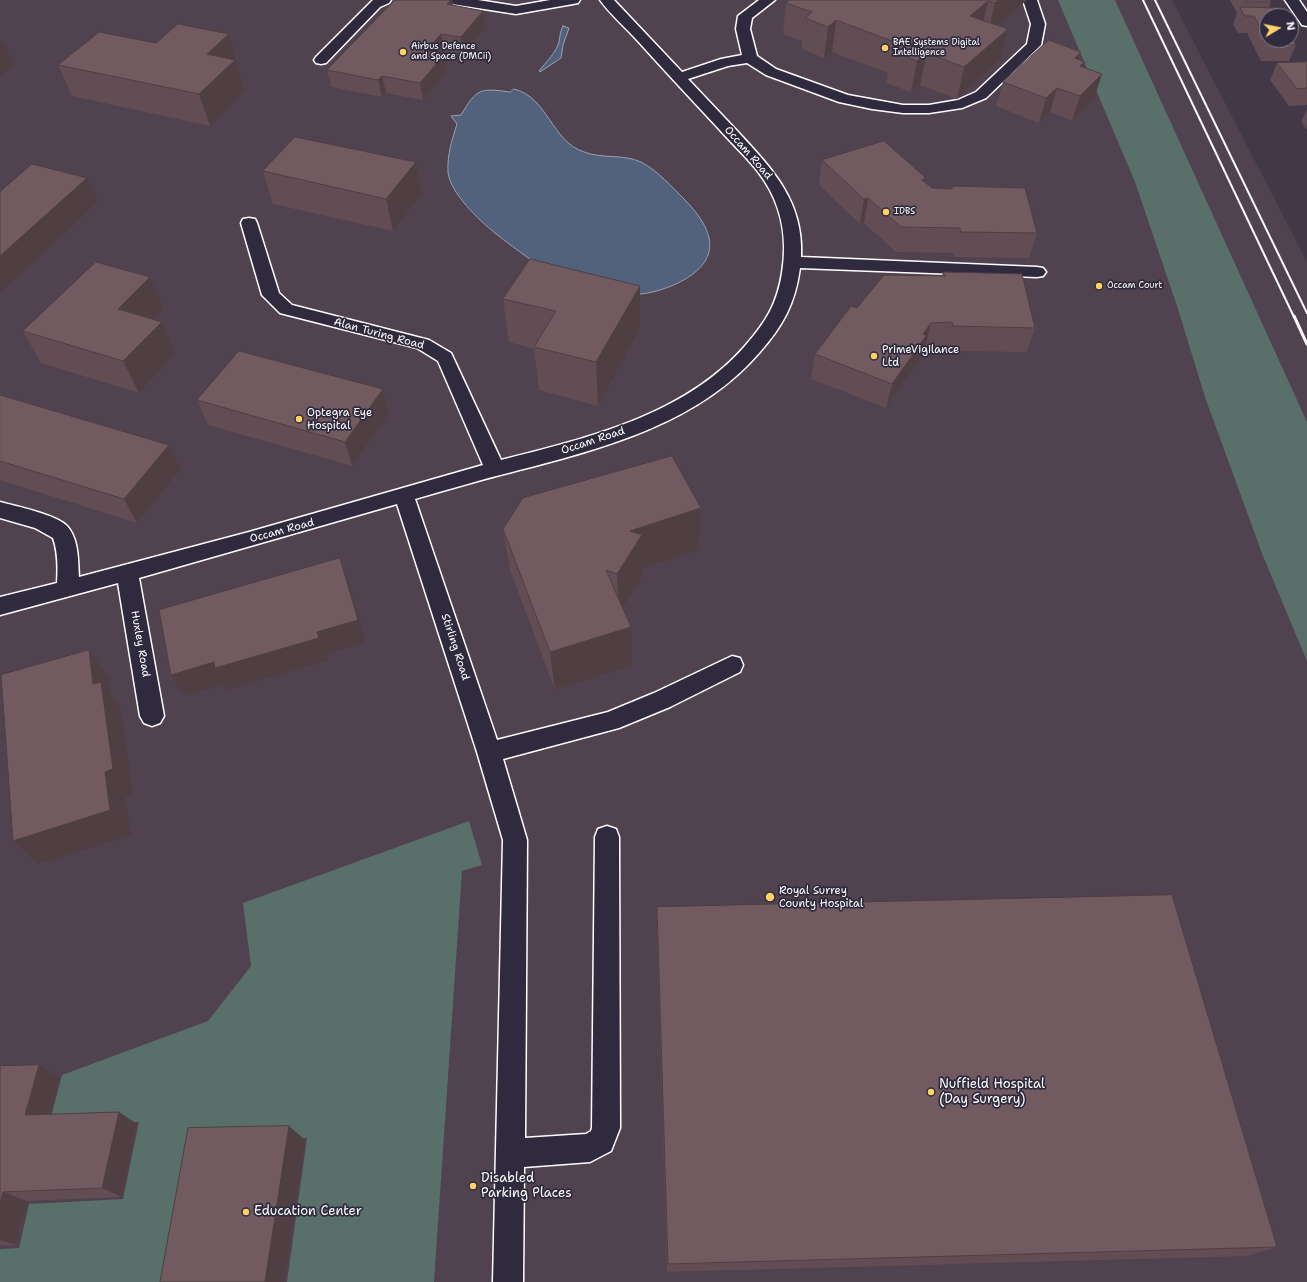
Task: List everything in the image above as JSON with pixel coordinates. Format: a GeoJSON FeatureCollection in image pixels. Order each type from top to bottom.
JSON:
{"type":"FeatureCollection","features":[{"type":"Feature","properties":{"kind":"street"},"geometry":{"type":"LineString","coordinates":[[321,60],[375,4],[384,0]]}},
{"type":"Feature","properties":{"kind":"street"},"geometry":{"type":"LineString","coordinates":[[452,0],[516,10],[572,0]]}},
{"type":"Feature","properties":{"kind":"street","name":"Occam Road"},"geometry":{"type":"LineString","coordinates":[[0,606],[307,524],[495,469],[571,449],[632,428],[700,395],[735,369],[754,350],[778,317],[788,290],[794,262],[794,251],[788,215],[779,191],[765,170],[607,0]]}},
{"type":"Feature","properties":{"kind":"street"},"geometry":{"type":"LineString","coordinates":[[768,0],[745,16],[743,29],[750,58],[771,72],[844,99],[872,105],[903,109],[947,107],[962,104],[981,95],[1034,45],[1038,24],[1030,0]]}},
{"type":"Feature","properties":{"kind":"street"},"geometry":{"type":"LineString","coordinates":[[1292,0],[1307,22]]}},
{"type":"Feature","properties":{"kind":"street"},"geometry":{"type":"LineString","coordinates":[[680,77],[726,62],[750,58]]}},
{"type":"Feature","properties":{"kind":"street","name":"Alan Turing Road"},"geometry":{"type":"LineString","coordinates":[[249,224],[270,295],[286,310],[423,344],[445,357],[495,469]]}},
{"type":"Feature","properties":{"kind":"street"},"geometry":{"type":"LineString","coordinates":[[794,262],[1037,272]]}},
{"type":"Feature","properties":{"kind":"street","name":"Stirling Road"},"geometry":{"type":"LineString","coordinates":[[404,495],[489,752],[515,840],[508,1282]]}},
{"type":"Feature","properties":{"kind":"street"},"geometry":{"type":"LineString","coordinates":[[0,510],[44,523],[60,531],[65,541],[68,588]]}},
{"type":"Feature","properties":{"kind":"street","name":"Huxley Road"},"geometry":{"type":"LineString","coordinates":[[127,572],[152,716]]}},
{"type":"Feature","properties":{"kind":"street"},"geometry":{"type":"LineString","coordinates":[[489,752],[611,721],[662,700],[732,664]]}},
{"type":"Feature","properties":{"kind":"street"},"geometry":{"type":"LineString","coordinates":[[510,1154],[590,1148],[601,1141],[606,1128],[607,837]]}},
{"type":"Feature","properties":{"kind":"shaded area"},"geometry":{"type":"Polygon","coordinates":[[[0,0],[1172,0],[1307,262],[1307,1282],[0,1282],[0,0]]]}},
{"type":"Feature","properties":{"kind":"green space"},"geometry":{"type":"Polygon","coordinates":[[[1058,0],[1115,0],[1307,422],[1307,661],[1263,556],[1206,400],[1177,306],[1135,182],[1058,0]]]}},
{"type":"Feature","properties":{"kind":"green space"},"geometry":{"type":"Polygon","coordinates":[[[469,821],[482,865],[462,871],[434,1282],[287,1282],[307,1138],[208,1141],[183,1282],[0,1282],[0,1249],[19,1248],[29,1204],[123,1199],[139,1122],[49,1125],[62,1075],[208,1021],[251,966],[243,903],[469,821]]]}},
{"type":"Feature","properties":{"kind":"water"},"geometry":{"type":"Polygon","coordinates":[[[563,26],[569,28],[563,45],[561,58],[540,72],[539,71],[558,46],[563,26]]]}},
{"type":"Feature","properties":{"kind":"water"},"geometry":{"type":"Polygon","coordinates":[[[514,89],[535,101],[564,139],[573,146],[591,154],[628,158],[641,162],[664,180],[696,212],[704,224],[710,246],[708,256],[701,266],[691,275],[676,284],[659,290],[640,294],[616,292],[550,273],[504,240],[481,221],[466,206],[454,189],[450,180],[448,160],[457,124],[451,116],[461,115],[471,99],[480,92],[492,90],[510,92],[514,89]]]}},
{"type":"Feature","properties":{"kind":"building","name":"Airbus Defence and Space (DMCii)"},"geometry":{"type":"Polygon","coordinates":[[[395,0],[451,0],[447,4],[483,11],[461,37],[441,34],[426,51],[444,55],[420,83],[382,76],[378,80],[327,70],[395,0]]]}},
{"type":"Feature","properties":{"kind":"building"},"geometry":{"type":"Polygon","coordinates":[[[790,0],[998,0],[995,3],[988,1],[970,16],[1008,29],[964,67],[927,53],[917,61],[892,51],[900,44],[836,20],[828,27],[805,18],[812,12],[786,3],[790,0]]]}},
{"type":"Feature","properties":{"kind":"building"},"geometry":{"type":"Polygon","coordinates":[[[1245,0],[1270,0],[1271,2],[1246,2],[1245,0]]]}},
{"type":"Feature","properties":{"kind":"building"},"geometry":{"type":"Polygon","coordinates":[[[1240,7],[1279,8],[1259,8],[1259,25],[1254,16],[1245,16],[1240,7]]]}},
{"type":"Feature","properties":{"kind":"building"},"geometry":{"type":"Polygon","coordinates":[[[178,24],[229,34],[207,54],[235,60],[199,94],[58,65],[99,32],[156,43],[178,24]]]}},
{"type":"Feature","properties":{"kind":"building"},"geometry":{"type":"Polygon","coordinates":[[[1049,40],[1081,52],[1075,58],[1085,62],[1080,66],[1102,74],[1080,96],[1057,88],[1046,98],[1003,82],[1049,40]]]}},
{"type":"Feature","properties":{"kind":"building"},"geometry":{"type":"Polygon","coordinates":[[[1307,62],[1307,88],[1297,89],[1277,63],[1307,62]]]}},
{"type":"Feature","properties":{"kind":"building"},"geometry":{"type":"Polygon","coordinates":[[[295,137],[416,162],[386,199],[263,171],[295,137]]]}},
{"type":"Feature","properties":{"kind":"building"},"geometry":{"type":"Polygon","coordinates":[[[884,141],[926,178],[922,180],[932,188],[952,189],[952,186],[1025,188],[1037,233],[961,232],[960,228],[901,227],[868,198],[864,199],[822,160],[884,141]]]}},
{"type":"Feature","properties":{"kind":"building"},"geometry":{"type":"Polygon","coordinates":[[[32,164],[87,178],[0,256],[0,192],[32,164]]]}},
{"type":"Feature","properties":{"kind":"building"},"geometry":{"type":"Polygon","coordinates":[[[530,259],[640,286],[596,362],[534,347],[556,311],[503,299],[530,259]]]}},
{"type":"Feature","properties":{"kind":"building"},"geometry":{"type":"Polygon","coordinates":[[[96,262],[150,277],[118,309],[162,322],[123,361],[23,331],[96,262]]]}},
{"type":"Feature","properties":{"kind":"building"},"geometry":{"type":"Polygon","coordinates":[[[943,272],[1022,274],[1035,328],[953,326],[952,322],[931,323],[923,334],[926,336],[892,384],[815,354],[851,306],[857,308],[884,275],[945,276],[943,272]]]}},
{"type":"Feature","properties":{"kind":"building"},"geometry":{"type":"Polygon","coordinates":[[[239,351],[383,389],[345,442],[197,400],[239,351]]]}},
{"type":"Feature","properties":{"kind":"building"},"geometry":{"type":"Polygon","coordinates":[[[0,395],[169,445],[124,499],[0,461],[0,395]]]}},
{"type":"Feature","properties":{"kind":"building"},"geometry":{"type":"Polygon","coordinates":[[[672,456],[701,508],[630,531],[642,535],[617,574],[606,570],[631,627],[550,652],[503,529],[523,498],[672,456]]]}},
{"type":"Feature","properties":{"kind":"building"},"geometry":{"type":"Polygon","coordinates":[[[340,558],[358,620],[317,632],[319,638],[215,668],[214,662],[171,675],[159,610],[340,558]]]}},
{"type":"Feature","properties":{"kind":"building"},"geometry":{"type":"Polygon","coordinates":[[[89,650],[93,684],[101,682],[113,769],[105,772],[110,810],[13,841],[1,675],[89,650]]]}},
{"type":"Feature","properties":{"kind":"building","name":"Nuffield Hospital (Day Surgery)"},"geometry":{"type":"Polygon","coordinates":[[[1172,895],[1277,1247],[668,1264],[657,907],[1172,895]]]}},
{"type":"Feature","properties":{"kind":"building"},"geometry":{"type":"Polygon","coordinates":[[[39,1065],[25,1115],[119,1112],[102,1188],[3,1192],[0,1205],[0,1066],[39,1065]]]}},
{"type":"Feature","properties":{"kind":"building","name":"Education Center"},"geometry":{"type":"Polygon","coordinates":[[[289,1126],[265,1282],[160,1282],[188,1128],[289,1126]]]}},
{"type":"Feature","properties":{"kind":"railway"},"geometry":{"type":"LineString","coordinates":[[1143,0],[1294,317]]}},
{"type":"Feature","properties":{"kind":"railway"},"geometry":{"type":"LineString","coordinates":[[1155,0],[1307,313]]}},
{"type":"Feature","properties":{"kind":"railway"},"geometry":{"type":"LineString","coordinates":[[1294,316],[1307,344]]}},
{"type":"Feature","properties":{"kind":"place","name":"BAE Systems Digital Intelligence"},"geometry":{"type":"Point","coordinates":[885,48]}},
{"type":"Feature","properties":{"kind":"place","name":"Airbus Defence and Space (DMCii)"},"geometry":{"type":"Point","coordinates":[403,52]}},
{"type":"Feature","properties":{"kind":"place","name":"IDBS"},"geometry":{"type":"Point","coordinates":[886,212]}},
{"type":"Feature","properties":{"kind":"place","name":"Occam Court"},"geometry":{"type":"Point","coordinates":[1099,286]}},
{"type":"Feature","properties":{"kind":"place","name":"PrimeVigilance Ltd"},"geometry":{"type":"Point","coordinates":[874,356]}},
{"type":"Feature","properties":{"kind":"place","name":"Optegra Eye Hospital"},"geometry":{"type":"Point","coordinates":[299,419]}},
{"type":"Feature","properties":{"kind":"place","name":"Royal Surrey County Hospital"},"geometry":{"type":"Point","coordinates":[770,897]}},
{"type":"Feature","properties":{"kind":"place","name":"Nuffield Hospital (Day Surgery)"},"geometry":{"type":"Point","coordinates":[931,1092]}},
{"type":"Feature","properties":{"kind":"place","name":"Disabled Parking Places"},"geometry":{"type":"Point","coordinates":[473,1186]}},
{"type":"Feature","properties":{"kind":"place","name":"Education Center"},"geometry":{"type":"Point","coordinates":[246,1212]}}]}
